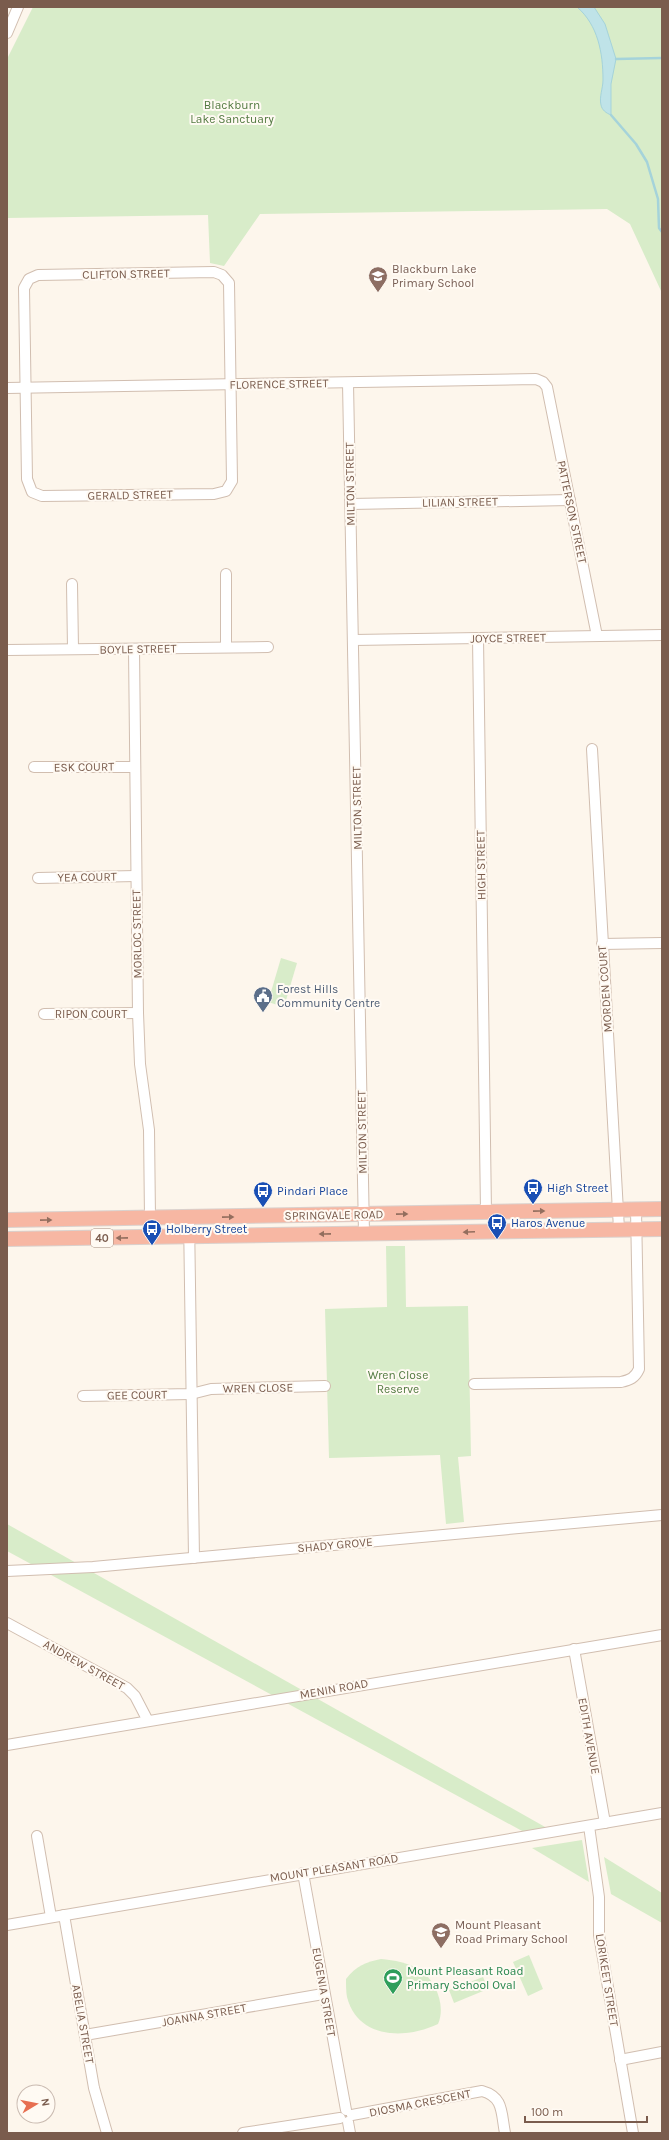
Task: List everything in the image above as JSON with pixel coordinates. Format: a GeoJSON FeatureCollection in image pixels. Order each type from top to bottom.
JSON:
{"type":"FeatureCollection","features":[{"type":"Feature","properties":{"kind":"highway","name":"SPRINGVALE ROAD"},"geometry":{"type":"LineString","coordinates":[[7,1220],[662,1209]]}},
{"type":"Feature","properties":{"kind":"highway","name":"SPRINGVALE ROAD"},"geometry":{"type":"LineString","coordinates":[[7,1239],[662,1228]]}},
{"type":"Feature","properties":{"kind":"street"},"geometry":{"type":"LineString","coordinates":[[7,33],[14,21],[14,8]]}},
{"type":"Feature","properties":{"kind":"street","name":"CLIFTON STREET"},"geometry":{"type":"LineString","coordinates":[[26,388],[24,288],[29,279],[38,275],[214,272],[222,275],[228,283],[231,385]]}},
{"type":"Feature","properties":{"kind":"street","name":"FLORENCE STREET"},"geometry":{"type":"LineString","coordinates":[[7,388],[536,380],[543,382],[547,387]]}},
{"type":"Feature","properties":{"kind":"street","name":"MILTON STREET"},"geometry":{"type":"LineString","coordinates":[[348,383],[364,1233]]}},
{"type":"Feature","properties":{"kind":"street","name":"GERALD STREET"},"geometry":{"type":"LineString","coordinates":[[26,388],[27,479],[32,492],[42,496],[214,494],[226,491],[232,481],[231,385]]}},
{"type":"Feature","properties":{"kind":"street","name":"PATTERSON STREET"},"geometry":{"type":"LineString","coordinates":[[547,387],[597,636]]}},
{"type":"Feature","properties":{"kind":"street","name":"LILIAN STREET"},"geometry":{"type":"LineString","coordinates":[[351,504],[570,500]]}},
{"type":"Feature","properties":{"kind":"street"},"geometry":{"type":"LineString","coordinates":[[226,574],[226,647]]}},
{"type":"Feature","properties":{"kind":"street"},"geometry":{"type":"LineString","coordinates":[[72,584],[73,649]]}},
{"type":"Feature","properties":{"kind":"street","name":"JOYCE STREET"},"geometry":{"type":"LineString","coordinates":[[354,640],[662,635]]}},
{"type":"Feature","properties":{"kind":"street","name":"HIGH STREET"},"geometry":{"type":"LineString","coordinates":[[478,638],[486,1212]]}},
{"type":"Feature","properties":{"kind":"street","name":"BOYLE STREET"},"geometry":{"type":"LineString","coordinates":[[7,650],[268,647]]}},
{"type":"Feature","properties":{"kind":"street","name":"MORLOC STREET"},"geometry":{"type":"LineString","coordinates":[[134,649],[138,1013],[140,1064],[149,1130],[150,1218]]}},
{"type":"Feature","properties":{"kind":"street","name":"MORDEN COURT"},"geometry":{"type":"LineString","coordinates":[[592,749],[602,944],[620,1229]]}},
{"type":"Feature","properties":{"kind":"street","name":"ESK COURT"},"geometry":{"type":"LineString","coordinates":[[34,767],[135,766]]}},
{"type":"Feature","properties":{"kind":"street","name":"YEA COURT"},"geometry":{"type":"LineString","coordinates":[[38,878],[136,876]]}},
{"type":"Feature","properties":{"kind":"street"},"geometry":{"type":"LineString","coordinates":[[602,944],[662,943]]}},
{"type":"Feature","properties":{"kind":"street","name":"RIPON COURT"},"geometry":{"type":"LineString","coordinates":[[44,1014],[138,1013]]}},
{"type":"Feature","properties":{"kind":"street"},"geometry":{"type":"LineString","coordinates":[[474,1384],[621,1382],[630,1380],[636,1375],[639,1369],[636,1210]]}},
{"type":"Feature","properties":{"kind":"street"},"geometry":{"type":"LineString","coordinates":[[189,1217],[194,1558]]}},
{"type":"Feature","properties":{"kind":"street","name":"WREN CLOSE"},"geometry":{"type":"LineString","coordinates":[[191,1394],[211,1389],[326,1386]]}},
{"type":"Feature","properties":{"kind":"street","name":"GEE COURT"},"geometry":{"type":"LineString","coordinates":[[83,1396],[191,1394]]}},
{"type":"Feature","properties":{"kind":"street","name":"SHADY GROVE"},"geometry":{"type":"LineString","coordinates":[[7,1571],[94,1567],[662,1515]]}},
{"type":"Feature","properties":{"kind":"street","name":"ANDREW STREET"},"geometry":{"type":"LineString","coordinates":[[7,1623],[127,1688],[135,1696],[148,1721]]}},
{"type":"Feature","properties":{"kind":"street","name":"MENIN ROAD"},"geometry":{"type":"LineString","coordinates":[[7,1745],[662,1635]]}},
{"type":"Feature","properties":{"kind":"street","name":"EDITH AVENUE"},"geometry":{"type":"LineString","coordinates":[[574,1649],[605,1823]]}},
{"type":"Feature","properties":{"kind":"street","name":"MOUNT PLEASANT ROAD"},"geometry":{"type":"LineString","coordinates":[[7,1925],[303,1873],[662,1813]]}},
{"type":"Feature","properties":{"kind":"street","name":"LORIKEET STREET"},"geometry":{"type":"LineString","coordinates":[[589,1826],[599,1897],[599,1935],[632,2133]]}},
{"type":"Feature","properties":{"kind":"street"},"geometry":{"type":"LineString","coordinates":[[37,1836],[51,1917]]}},
{"type":"Feature","properties":{"kind":"street","name":"EUGENIA STREET"},"geometry":{"type":"LineString","coordinates":[[303,1873],[350,2133]]}},
{"type":"Feature","properties":{"kind":"street","name":"ABELIA STREET"},"geometry":{"type":"LineString","coordinates":[[64,1915],[94,2088],[107,2133]]}},
{"type":"Feature","properties":{"kind":"street","name":"JOANNA STREET"},"geometry":{"type":"LineString","coordinates":[[85,2035],[324,1994]]}},
{"type":"Feature","properties":{"kind":"street"},"geometry":{"type":"LineString","coordinates":[[620,2060],[662,2052]]}},
{"type":"Feature","properties":{"kind":"street","name":"DIOSMA CRESCENT"},"geometry":{"type":"LineString","coordinates":[[243,2133],[347,2116],[482,2091],[492,2094],[499,2101],[505,2133]]}},
{"type":"Feature","properties":{"kind":"green space","name":"Blackburn Lake Sanctuary"},"geometry":{"type":"Polygon","coordinates":[[[33,7],[662,7],[662,293],[630,224],[607,209],[260,214],[224,266],[210,263],[208,215],[7,218],[7,59],[33,7]]]}},
{"type":"Feature","properties":{"kind":"green space"},"geometry":{"type":"Polygon","coordinates":[[[281,958],[297,963],[284,1007],[268,1002],[281,958]]]}},
{"type":"Feature","properties":{"kind":"green space","name":"Wren Close Reserve"},"geometry":{"type":"Polygon","coordinates":[[[386,1246],[405,1246],[406,1307],[468,1306],[471,1456],[458,1457],[464,1522],[446,1524],[440,1455],[329,1458],[325,1309],[387,1307],[386,1246]]]}},
{"type":"Feature","properties":{"kind":"green space"},"geometry":{"type":"Polygon","coordinates":[[[7,1524],[554,1832],[524,1832],[7,1551],[7,1524]]]}},
{"type":"Feature","properties":{"kind":"green space"},"geometry":{"type":"Polygon","coordinates":[[[582,1840],[589,1882],[532,1848],[582,1840]]]}},
{"type":"Feature","properties":{"kind":"green space"},"geometry":{"type":"Polygon","coordinates":[[[604,1857],[662,1893],[662,1923],[611,1894],[604,1857]]]}},
{"type":"Feature","properties":{"kind":"green space"},"geometry":{"type":"Polygon","coordinates":[[[529,1955],[543,1989],[528,1996],[513,1962],[529,1955]]]}},
{"type":"Feature","properties":{"kind":"green space","name":"Mount Pleasant Road Primary School Oval"},"geometry":{"type":"Polygon","coordinates":[[[381,1959],[406,1964],[420,1970],[426,1975],[435,1987],[440,2002],[441,2010],[438,2024],[426,2029],[412,2032],[385,2032],[372,2028],[362,2021],[353,2011],[347,1997],[346,1979],[362,1965],[381,1959]]]}},
{"type":"Feature","properties":{"kind":"green space"},"geometry":{"type":"Polygon","coordinates":[[[483,1977],[488,1989],[454,2003],[449,1990],[483,1977]]]}},
{"type":"Feature","properties":{"kind":"water"},"geometry":{"type":"Polygon","coordinates":[[[577,7],[594,7],[605,24],[616,59],[611,84],[611,115],[604,111],[601,105],[600,99],[603,83],[603,70],[598,40],[590,22],[577,7]]]}},
{"type":"Feature","properties":{"kind":"waterway"},"geometry":{"type":"LineString","coordinates":[[616,59],[662,58]]}},
{"type":"Feature","properties":{"kind":"waterway"},"geometry":{"type":"LineString","coordinates":[[611,115],[636,144],[647,162],[658,199],[659,228],[662,232]]}},
{"type":"Feature","properties":{"kind":"place","name":"Blackburn Lake Primary School"},"geometry":{"type":"Point","coordinates":[378,293]}},
{"type":"Feature","properties":{"kind":"place","name":"Forest Hills Community Centre"},"geometry":{"type":"Point","coordinates":[263,1013]}},
{"type":"Feature","properties":{"kind":"place","name":"High Street"},"geometry":{"type":"Point","coordinates":[533,1205]}},
{"type":"Feature","properties":{"kind":"place","name":"Pindari Place"},"geometry":{"type":"Point","coordinates":[263,1208]}},
{"type":"Feature","properties":{"kind":"place","name":"Haros Avenue"},"geometry":{"type":"Point","coordinates":[497,1240]}},
{"type":"Feature","properties":{"kind":"place","name":"Holberry Street"},"geometry":{"type":"Point","coordinates":[152,1246]}},
{"type":"Feature","properties":{"kind":"place","name":"Mount Pleasant Road Primary School"},"geometry":{"type":"Point","coordinates":[441,1949]}},
{"type":"Feature","properties":{"kind":"place","name":"Mount Pleasant Road Primary School Oval"},"geometry":{"type":"Point","coordinates":[393,1995]}}]}
